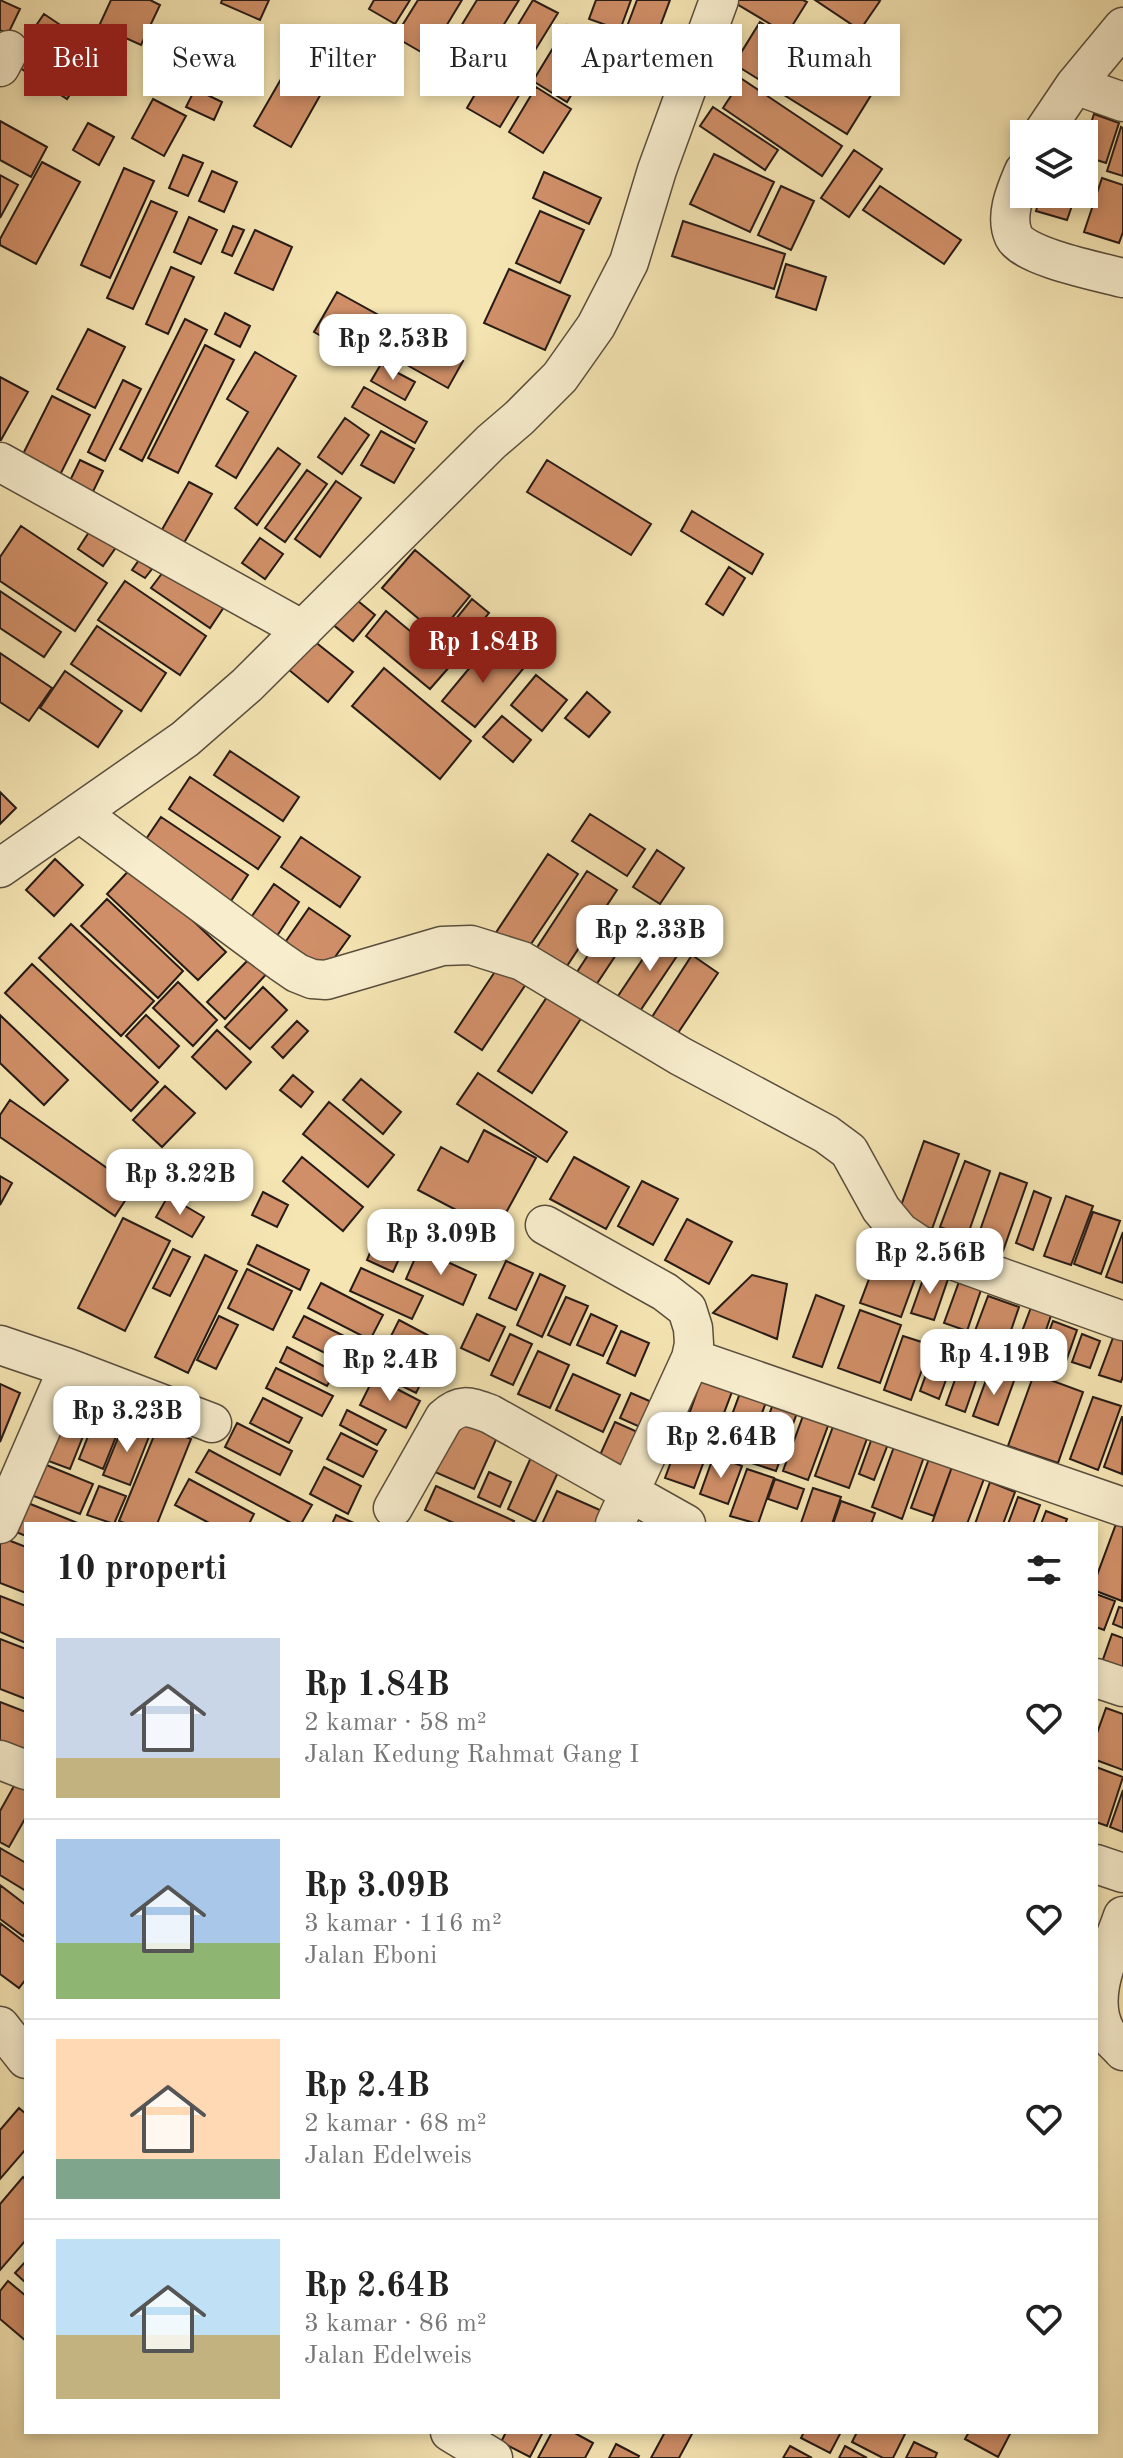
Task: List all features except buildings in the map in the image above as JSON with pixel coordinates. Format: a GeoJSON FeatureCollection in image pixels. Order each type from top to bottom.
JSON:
{"type":"FeatureCollection","features":[{"type":"Feature","properties":{"kind":"street"},"geometry":{"type":"LineString","coordinates":[[0,868],[185,739],[247,685],[560,377],[596,326],[629,262],[657,170],[719,0]]}},
{"type":"Feature","properties":{"kind":"street"},"geometry":{"type":"LineString","coordinates":[[1051,120],[1075,85],[1123,27]]}},
{"type":"Feature","properties":{"kind":"street"},"geometry":{"type":"LineString","coordinates":[[1075,85],[1123,102]]}},
{"type":"Feature","properties":{"kind":"street"},"geometry":{"type":"LineString","coordinates":[[1012,208],[1015,238],[1031,252],[1123,278]]}},
{"type":"Feature","properties":{"kind":"street"},"geometry":{"type":"LineString","coordinates":[[0,462],[303,630]]}},
{"type":"Feature","properties":{"kind":"street"},"geometry":{"type":"LineString","coordinates":[[80,813],[281,962],[312,979],[326,980],[347,975],[442,946],[471,945],[522,961],[680,1056],[826,1134],[849,1151],[881,1209],[900,1232],[930,1252],[1123,1321]]}},
{"type":"Feature","properties":{"kind":"street"},"geometry":{"type":"LineString","coordinates":[[545,1225],[665,1292],[687,1309],[692,1343],[622,1508]]}},
{"type":"Feature","properties":{"kind":"street"},"geometry":{"type":"LineString","coordinates":[[692,1343],[1123,1507]]}},
{"type":"Feature","properties":{"kind":"street"},"geometry":{"type":"LineString","coordinates":[[0,1345],[212,1423]]}},
{"type":"Feature","properties":{"kind":"street"},"geometry":{"type":"LineString","coordinates":[[0,1524],[68,1368]]}},
{"type":"Feature","properties":{"kind":"street"},"geometry":{"type":"LineString","coordinates":[[393,1508],[444,1418],[453,1409],[465,1407],[490,1414],[622,1508],[678,1522]]}},
{"type":"Feature","properties":{"kind":"street"},"geometry":{"type":"LineString","coordinates":[[1098,1679],[1123,1687]]}},
{"type":"Feature","properties":{"kind":"street"},"geometry":{"type":"LineString","coordinates":[[0,1760],[24,1769]]}},
{"type":"Feature","properties":{"kind":"street"},"geometry":{"type":"LineString","coordinates":[[1098,1865],[1123,1873]]}},
{"type":"Feature","properties":{"kind":"street"},"geometry":{"type":"LineString","coordinates":[[1098,1998],[1123,1916]]}},
{"type":"Feature","properties":{"kind":"street"},"geometry":{"type":"LineString","coordinates":[[1098,2005],[1106,2032],[1123,2051]]}},
{"type":"Feature","properties":{"kind":"street"},"geometry":{"type":"LineString","coordinates":[[0,2026],[24,2056]]}},
{"type":"Feature","properties":{"kind":"street"},"geometry":{"type":"LineString","coordinates":[[453,2434],[493,2458]]}}]}
